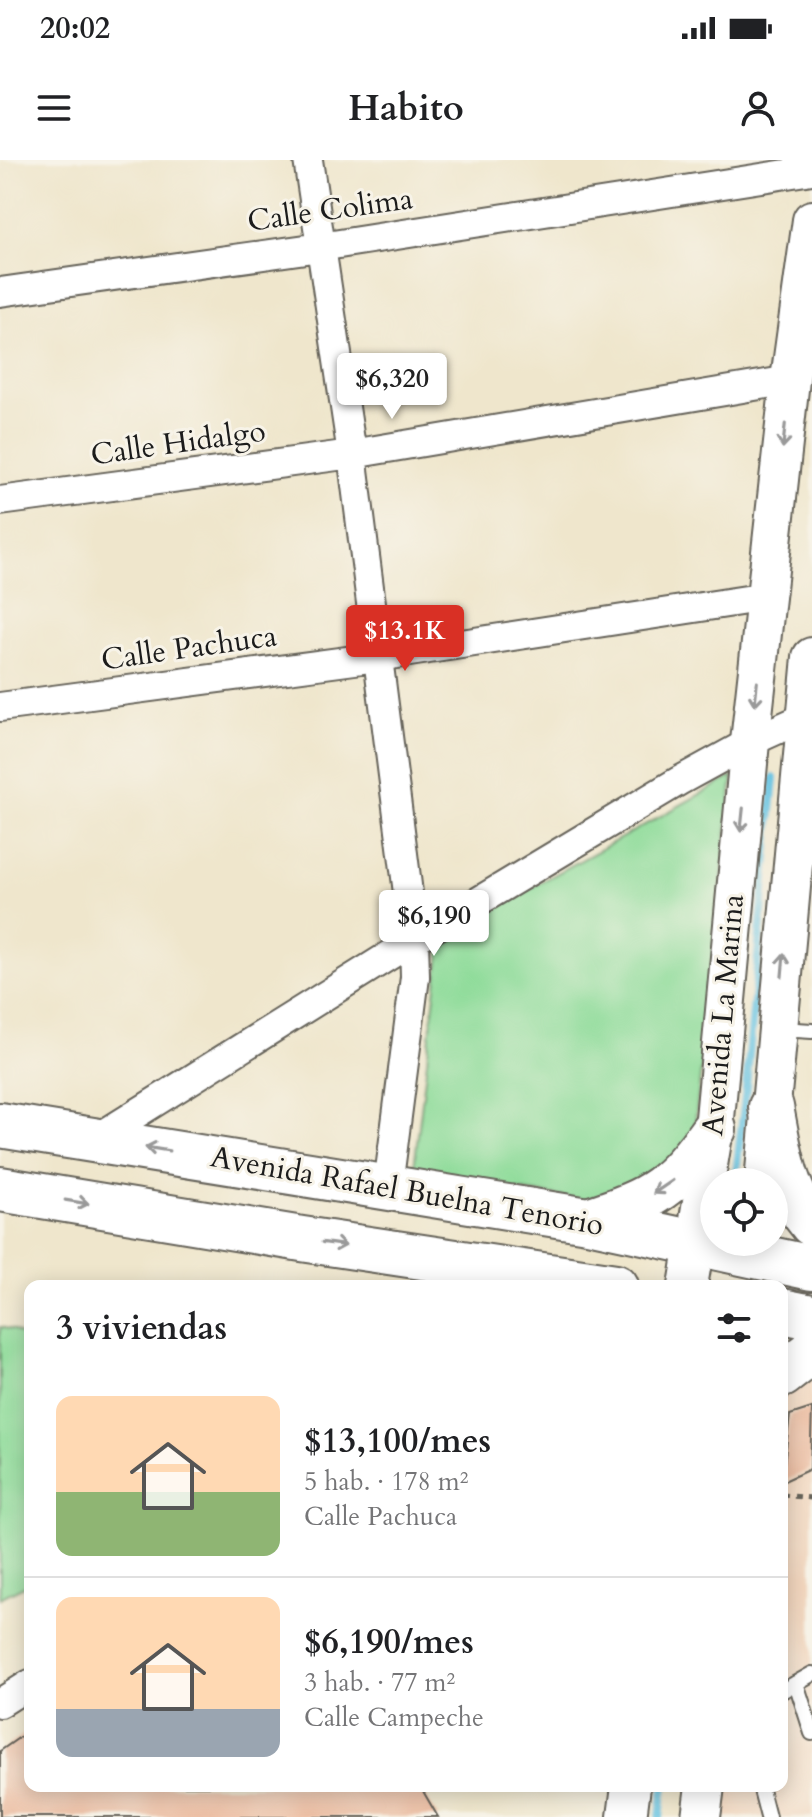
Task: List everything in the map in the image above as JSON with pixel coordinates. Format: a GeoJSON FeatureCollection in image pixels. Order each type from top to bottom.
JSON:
{"type":"FeatureCollection","features":[{"type":"Feature","properties":{"kind":"main road","name":"Avenida La Marina"},"geometry":{"type":"LineString","coordinates":[[689,1280],[714,1129],[750,742],[790,380],[812,220]]}},
{"type":"Feature","properties":{"kind":"main road","name":"Avenida La Marina"},"geometry":{"type":"LineString","coordinates":[[765,1168],[771,1107],[795,1030],[812,657]]}},
{"type":"Feature","properties":{"kind":"main road"},"geometry":{"type":"LineString","coordinates":[[771,1107],[786,1179],[802,1212],[812,1224]]}},
{"type":"Feature","properties":{"kind":"main road","name":"Avenida Rafael Buelna Tenorio"},"geometry":{"type":"LineString","coordinates":[[0,1125],[588,1220],[696,1242],[757,1261],[812,1268]]}},
{"type":"Feature","properties":{"kind":"main road"},"geometry":{"type":"LineString","coordinates":[[588,1220],[631,1206],[675,1179],[714,1129]]}},
{"type":"Feature","properties":{"kind":"main road","name":"Avenida Rafael Buelna Tenorio"},"geometry":{"type":"LineString","coordinates":[[0,1189],[568,1280]]}},
{"type":"Feature","properties":{"kind":"main road"},"geometry":{"type":"LineString","coordinates":[[788,1312],[812,1317]]}},
{"type":"Feature","properties":{"kind":"main road"},"geometry":{"type":"LineString","coordinates":[[788,1370],[812,1352]]}},
{"type":"Feature","properties":{"kind":"main road"},"geometry":{"type":"LineString","coordinates":[[627,1817],[630,1792]]}},
{"type":"Feature","properties":{"kind":"main road"},"geometry":{"type":"LineString","coordinates":[[701,1817],[704,1792]]}},
{"type":"Feature","properties":{"kind":"street"},"geometry":{"type":"LineString","coordinates":[[308,160],[352,454],[414,940],[415,977],[388,1186]]}},
{"type":"Feature","properties":{"kind":"street","name":"Calle Colima"},"geometry":{"type":"LineString","coordinates":[[0,292],[320,247],[812,170]]}},
{"type":"Feature","properties":{"kind":"street","name":"Calle Hidalgo"},"geometry":{"type":"LineString","coordinates":[[0,501],[352,454],[790,380]]}},
{"type":"Feature","properties":{"kind":"street","name":"Calle Pachuca"},"geometry":{"type":"LineString","coordinates":[[0,707],[377,657],[766,597]]}},
{"type":"Feature","properties":{"kind":"street"},"geometry":{"type":"LineString","coordinates":[[96,1139],[414,940],[679,781],[750,742],[809,715]]}},
{"type":"Feature","properties":{"kind":"street"},"geometry":{"type":"LineString","coordinates":[[0,1703],[24,1688]]}},
{"type":"Feature","properties":{"kind":"lane"},"geometry":{"type":"LineString","coordinates":[[788,1688],[812,1674]]}},
{"type":"Feature","properties":{"kind":"lane"},"geometry":{"type":"LineString","coordinates":[[796,1683],[812,1733]]}},
{"type":"Feature","properties":{"kind":"lane"},"geometry":{"type":"LineString","coordinates":[[762,1792],[768,1817]]}},
{"type":"Feature","properties":{"kind":"path"},"geometry":{"type":"LineString","coordinates":[[788,1496],[812,1498]]}},
{"type":"Feature","properties":{"kind":"shaded area"},"geometry":{"type":"Polygon","coordinates":[[[812,1367],[812,1817],[704,1817],[707,1792],[788,1792],[788,1390],[802,1372],[812,1367]]]}},
{"type":"Feature","properties":{"kind":"green space"},"geometry":{"type":"Polygon","coordinates":[[[733,776],[693,1141],[667,1173],[595,1201],[413,1176],[442,937],[733,776]]]}},
{"type":"Feature","properties":{"kind":"green space"},"geometry":{"type":"Polygon","coordinates":[[[0,1327],[24,1337],[24,1586],[0,1598],[0,1327]]]}},
{"type":"Feature","properties":{"kind":"building"},"geometry":{"type":"Polygon","coordinates":[[[812,1408],[810,1469],[788,1479],[788,1432],[790,1415],[812,1408]]]}},
{"type":"Feature","properties":{"kind":"building"},"geometry":{"type":"Polygon","coordinates":[[[24,1734],[24,1792],[423,1792],[438,1817],[0,1817],[0,1751],[24,1734]]]}},
{"type":"Feature","properties":{"kind":"waterway"},"geometry":{"type":"LineString","coordinates":[[737,1168],[774,778]]}},
{"type":"Feature","properties":{"kind":"waterway"},"geometry":{"type":"LineString","coordinates":[[660,1817],[663,1792]]}}]}
